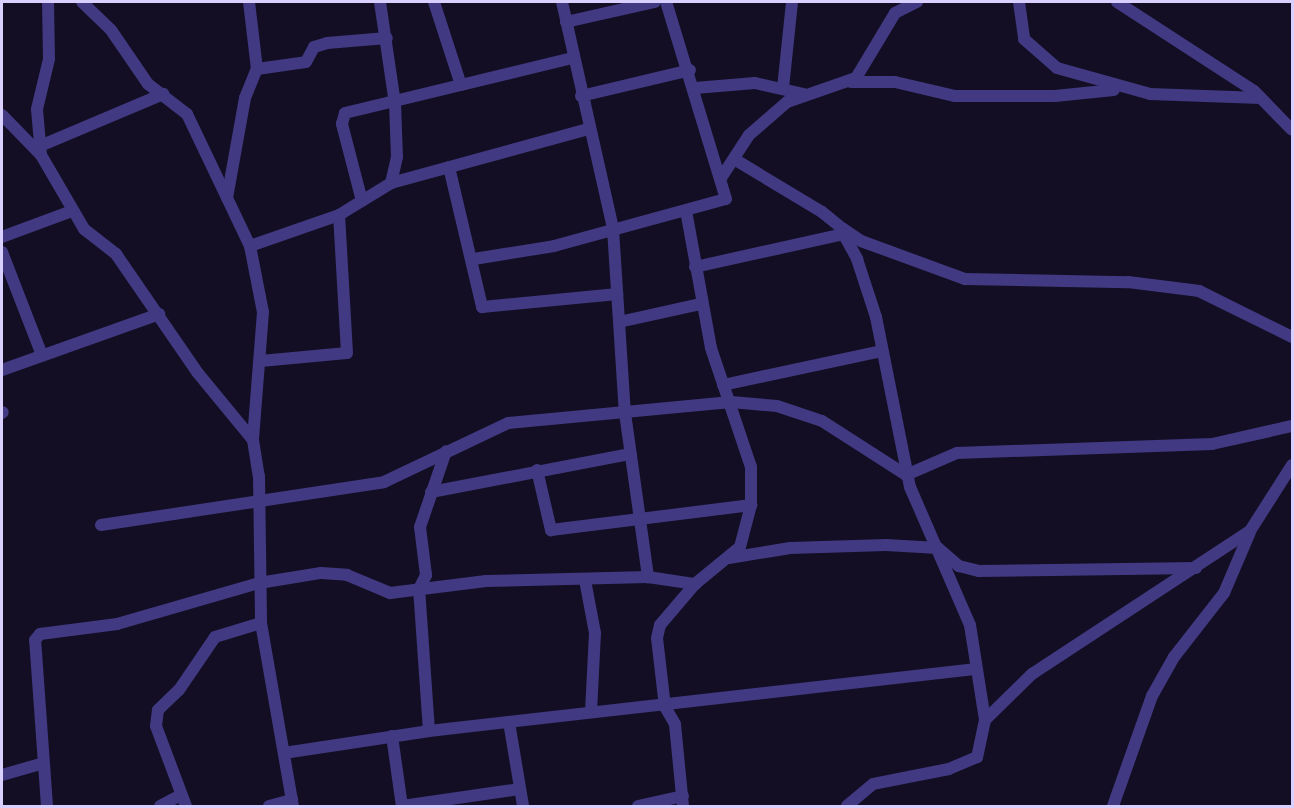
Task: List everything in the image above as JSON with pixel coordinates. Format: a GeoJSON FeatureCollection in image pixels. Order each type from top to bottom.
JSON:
{"type":"FeatureCollection","features":[{"type":"Feature","properties":{"kind":"street"},"geometry":{"type":"LineString","coordinates":[[40,150],[37,109],[49,59],[48,2]]}},
{"type":"Feature","properties":{"kind":"street"},"geometry":{"type":"LineString","coordinates":[[82,2],[111,30],[148,84],[187,114],[250,246],[263,312],[261,361],[253,440],[259,498],[261,623],[293,804],[268,807]]}},
{"type":"Feature","properties":{"kind":"street"},"geometry":{"type":"LineString","coordinates":[[227,198],[245,98],[257,69],[249,2]]}},
{"type":"Feature","properties":{"kind":"street"},"geometry":{"type":"LineString","coordinates":[[380,2],[395,103],[397,157],[391,183]]}},
{"type":"Feature","properties":{"kind":"street"},"geometry":{"type":"LineString","coordinates":[[434,2],[461,85]]}},
{"type":"Feature","properties":{"kind":"street"},"geometry":{"type":"LineString","coordinates":[[562,2],[580,96],[613,230],[625,413],[642,517],[648,577]]}},
{"type":"Feature","properties":{"kind":"street"},"geometry":{"type":"LineString","coordinates":[[566,22],[655,2]]}},
{"type":"Feature","properties":{"kind":"street"},"geometry":{"type":"LineString","coordinates":[[474,259],[613,230],[726,199],[690,70],[666,2]]}},
{"type":"Feature","properties":{"kind":"street"},"geometry":{"type":"LineString","coordinates":[[783,88],[792,2]]}},
{"type":"Feature","properties":{"kind":"street"},"geometry":{"type":"LineString","coordinates":[[851,82],[896,13],[917,2]]}},
{"type":"Feature","properties":{"kind":"street"},"geometry":{"type":"LineString","coordinates":[[1019,2],[1024,39],[1033,50],[1056,68],[1120,89]]}},
{"type":"Feature","properties":{"kind":"street"},"geometry":{"type":"LineString","coordinates":[[1117,2],[1261,98],[1293,130]]}},
{"type":"Feature","properties":{"kind":"street"},"geometry":{"type":"LineString","coordinates":[[257,69],[306,62],[314,47],[327,43],[387,39]]}},
{"type":"Feature","properties":{"kind":"street"},"geometry":{"type":"LineString","coordinates":[[362,201],[342,117],[573,58]]}},
{"type":"Feature","properties":{"kind":"street"},"geometry":{"type":"LineString","coordinates":[[580,96],[690,70]]}},
{"type":"Feature","properties":{"kind":"street"},"geometry":{"type":"LineString","coordinates":[[695,88],[736,82],[783,88],[804,94]]}},
{"type":"Feature","properties":{"kind":"street"},"geometry":{"type":"LineString","coordinates":[[721,178],[763,121],[804,94],[851,82],[895,82],[955,96],[1055,96],[1120,89],[1261,98]]}},
{"type":"Feature","properties":{"kind":"street"},"geometry":{"type":"LineString","coordinates":[[40,150],[163,94]]}},
{"type":"Feature","properties":{"kind":"street"},"geometry":{"type":"LineString","coordinates":[[2,115],[40,150],[84,229],[116,254],[253,440]]}},
{"type":"Feature","properties":{"kind":"street"},"geometry":{"type":"LineString","coordinates":[[250,246],[339,215],[391,183],[589,129]]}},
{"type":"Feature","properties":{"kind":"street"},"geometry":{"type":"LineString","coordinates":[[734,159],[861,241],[965,279],[1128,282],[1199,291],[1293,337]]}},
{"type":"Feature","properties":{"kind":"street"},"geometry":{"type":"LineString","coordinates":[[449,167],[474,259],[484,308],[617,294]]}},
{"type":"Feature","properties":{"kind":"street"},"geometry":{"type":"LineString","coordinates":[[2,237],[72,211]]}},
{"type":"Feature","properties":{"kind":"street"},"geometry":{"type":"LineString","coordinates":[[638,807],[683,802],[675,724],[665,707],[657,638],[660,625],[695,584],[740,547],[751,505],[751,467],[723,385],[700,304],[686,211]]}},
{"type":"Feature","properties":{"kind":"street"},"geometry":{"type":"LineString","coordinates":[[261,361],[347,353],[339,215]]}},
{"type":"Feature","properties":{"kind":"street"},"geometry":{"type":"LineString","coordinates":[[695,267],[841,230]]}},
{"type":"Feature","properties":{"kind":"street"},"geometry":{"type":"LineString","coordinates":[[841,230],[867,287],[906,474],[965,606],[985,720],[976,757],[949,769],[873,784],[847,807]]}},
{"type":"Feature","properties":{"kind":"street"},"geometry":{"type":"LineString","coordinates":[[2,252],[42,355]]}},
{"type":"Feature","properties":{"kind":"street"},"geometry":{"type":"LineString","coordinates":[[619,322],[700,304]]}},
{"type":"Feature","properties":{"kind":"street"},"geometry":{"type":"LineString","coordinates":[[2,370],[159,314]]}},
{"type":"Feature","properties":{"kind":"street"},"geometry":{"type":"LineString","coordinates":[[723,385],[882,351]]}},
{"type":"Feature","properties":{"kind":"street"},"geometry":{"type":"LineString","coordinates":[[101,525],[259,498],[384,482],[495,425],[730,402],[777,406],[822,421],[906,474]]}},
{"type":"Feature","properties":{"kind":"street"},"geometry":{"type":"LineString","coordinates":[[906,474],[957,453],[1212,444],[1293,426]]}},
{"type":"Feature","properties":{"kind":"street"},"geometry":{"type":"LineString","coordinates":[[429,731],[419,589],[426,575],[420,527],[446,451]]}},
{"type":"Feature","properties":{"kind":"street"},"geometry":{"type":"LineString","coordinates":[[432,492],[537,470],[630,454]]}},
{"type":"Feature","properties":{"kind":"street"},"geometry":{"type":"LineString","coordinates":[[1113,807],[1152,696],[1174,657],[1224,593],[1250,531],[1293,465]]}},
{"type":"Feature","properties":{"kind":"street"},"geometry":{"type":"LineString","coordinates":[[537,470],[551,530],[751,505]]}},
{"type":"Feature","properties":{"kind":"street"},"geometry":{"type":"LineString","coordinates":[[985,720],[1032,674],[1250,531]]}},
{"type":"Feature","properties":{"kind":"street"},"geometry":{"type":"LineString","coordinates":[[729,558],[819,546],[938,548],[959,566],[979,571],[1196,568]]}},
{"type":"Feature","properties":{"kind":"street"},"geometry":{"type":"LineString","coordinates":[[47,807],[40,764],[37,636],[117,624],[259,583],[337,572],[390,594],[486,581],[648,577],[695,584]]}},
{"type":"Feature","properties":{"kind":"street"},"geometry":{"type":"LineString","coordinates":[[585,580],[595,633],[591,712]]}},
{"type":"Feature","properties":{"kind":"street"},"geometry":{"type":"LineString","coordinates":[[160,807],[183,801],[156,726],[158,710],[179,690],[215,637],[261,623]]}},
{"type":"Feature","properties":{"kind":"street"},"geometry":{"type":"LineString","coordinates":[[284,753],[429,731],[591,712],[665,707],[976,669]]}},
{"type":"Feature","properties":{"kind":"street"},"geometry":{"type":"LineString","coordinates":[[509,722],[523,807]]}},
{"type":"Feature","properties":{"kind":"street"},"geometry":{"type":"LineString","coordinates":[[392,736],[402,806],[520,789]]}},
{"type":"Feature","properties":{"kind":"street"},"geometry":{"type":"LineString","coordinates":[[2,775],[40,764]]}}]}
